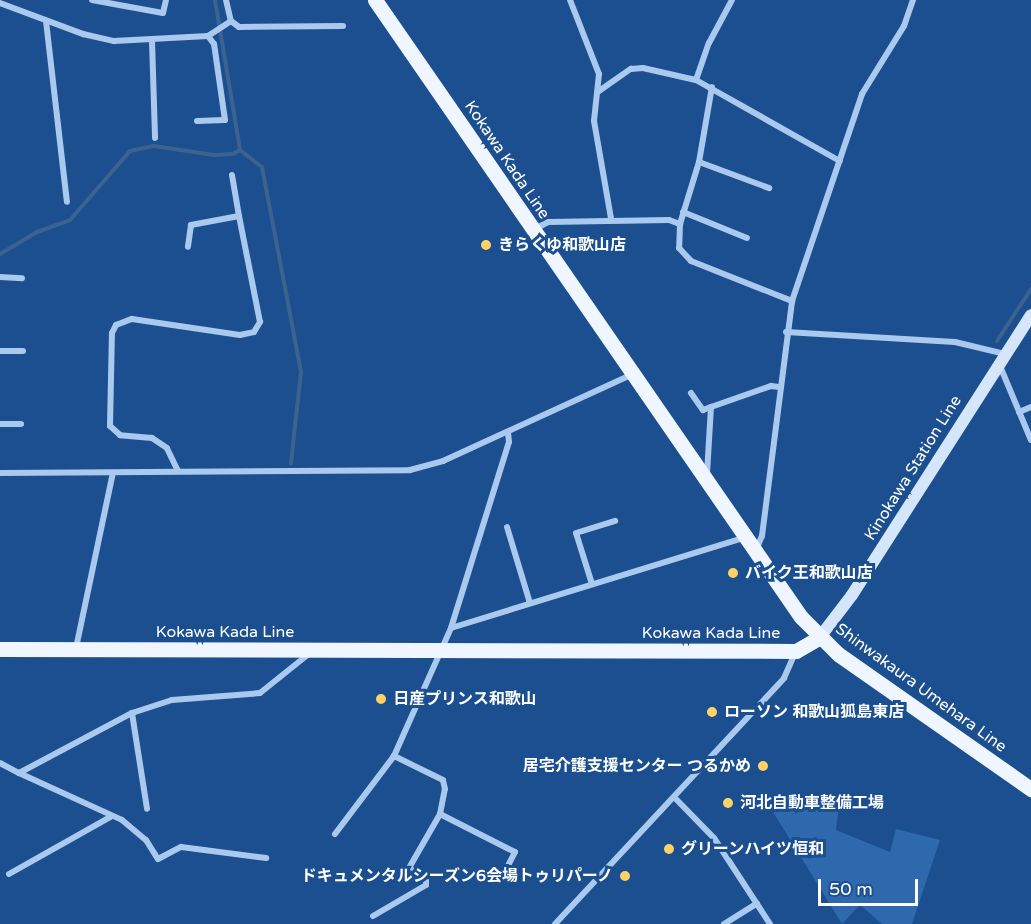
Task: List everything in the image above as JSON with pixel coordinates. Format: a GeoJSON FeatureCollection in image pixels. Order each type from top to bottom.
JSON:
{"type":"FeatureCollection","features":[{"type":"Feature","properties":{"kind":"main road","name":"Kokawa Kada Line"},"geometry":{"type":"LineString","coordinates":[[0,649],[796,651],[820,637],[754,553],[634,374],[532,230],[375,0]]}},
{"type":"Feature","properties":{"kind":"main road","name":"Kinokawa Station Line"},"geometry":{"type":"LineString","coordinates":[[820,637],[852,595],[1031,315]]}},
{"type":"Feature","properties":{"kind":"main road","name":"Shinwakaura Umehara Line"},"geometry":{"type":"LineString","coordinates":[[820,637],[838,654],[1031,789]]}},
{"type":"Feature","properties":{"kind":"street"},"geometry":{"type":"LineString","coordinates":[[92,0],[163,13],[166,0]]}},
{"type":"Feature","properties":{"kind":"street"},"geometry":{"type":"LineString","coordinates":[[226,0],[229,22]]}},
{"type":"Feature","properties":{"kind":"street"},"geometry":{"type":"LineString","coordinates":[[570,0],[598,74],[599,91],[594,121],[611,218]]}},
{"type":"Feature","properties":{"kind":"street"},"geometry":{"type":"LineString","coordinates":[[696,80],[708,43],[732,0]]}},
{"type":"Feature","properties":{"kind":"street"},"geometry":{"type":"LineString","coordinates":[[754,553],[762,536],[786,332],[792,301],[862,94],[904,26],[913,0]]}},
{"type":"Feature","properties":{"kind":"street"},"geometry":{"type":"LineString","coordinates":[[0,3],[46,21],[114,41],[208,36],[229,22]]}},
{"type":"Feature","properties":{"kind":"street"},"geometry":{"type":"LineString","coordinates":[[46,21],[68,201]]}},
{"type":"Feature","properties":{"kind":"street"},"geometry":{"type":"LineString","coordinates":[[229,22],[239,27],[343,26]]}},
{"type":"Feature","properties":{"kind":"street"},"geometry":{"type":"LineString","coordinates":[[197,121],[225,120],[214,44],[208,36]]}},
{"type":"Feature","properties":{"kind":"street"},"geometry":{"type":"LineString","coordinates":[[152,40],[155,138]]}},
{"type":"Feature","properties":{"kind":"street"},"geometry":{"type":"LineString","coordinates":[[599,91],[631,69],[643,68],[696,80],[712,87],[777,129],[840,161]]}},
{"type":"Feature","properties":{"kind":"street"},"geometry":{"type":"LineString","coordinates":[[712,87],[699,162],[680,224],[679,248],[691,261],[792,301]]}},
{"type":"Feature","properties":{"kind":"street"},"geometry":{"type":"LineString","coordinates":[[699,162],[769,188]]}},
{"type":"Feature","properties":{"kind":"street"},"geometry":{"type":"LineString","coordinates":[[177,471],[167,448],[152,438],[120,435],[110,426],[112,333],[116,325],[132,319],[240,335],[254,332],[260,322],[232,176]]}},
{"type":"Feature","properties":{"kind":"street"},"geometry":{"type":"LineString","coordinates":[[683,212],[747,238]]}},
{"type":"Feature","properties":{"kind":"street"},"geometry":{"type":"LineString","coordinates":[[188,247],[191,225],[239,216]]}},
{"type":"Feature","properties":{"kind":"street"},"geometry":{"type":"LineString","coordinates":[[532,230],[548,222],[611,218],[669,220],[680,224]]}},
{"type":"Feature","properties":{"kind":"street"},"geometry":{"type":"LineString","coordinates":[[0,278],[22,278]]}},
{"type":"Feature","properties":{"kind":"street"},"geometry":{"type":"LineString","coordinates":[[786,332],[955,342],[1002,358],[1019,412],[1031,440]]}},
{"type":"Feature","properties":{"kind":"street"},"geometry":{"type":"LineString","coordinates":[[0,351],[23,351]]}},
{"type":"Feature","properties":{"kind":"street"},"geometry":{"type":"LineString","coordinates":[[0,473],[410,470],[443,461],[634,374]]}},
{"type":"Feature","properties":{"kind":"street"},"geometry":{"type":"LineString","coordinates":[[691,393],[703,410],[771,386],[779,387]]}},
{"type":"Feature","properties":{"kind":"street"},"geometry":{"type":"LineString","coordinates":[[706,480],[711,407]]}},
{"type":"Feature","properties":{"kind":"street"},"geometry":{"type":"LineString","coordinates":[[1019,412],[1031,407]]}},
{"type":"Feature","properties":{"kind":"street"},"geometry":{"type":"LineString","coordinates":[[0,424],[21,424]]}},
{"type":"Feature","properties":{"kind":"street"},"geometry":{"type":"LineString","coordinates":[[335,834],[394,756],[444,650],[509,442],[508,432]]}},
{"type":"Feature","properties":{"kind":"street"},"geometry":{"type":"LineString","coordinates":[[76,649],[113,473]]}},
{"type":"Feature","properties":{"kind":"street"},"geometry":{"type":"LineString","coordinates":[[591,584],[576,533],[615,521]]}},
{"type":"Feature","properties":{"kind":"street"},"geometry":{"type":"LineString","coordinates":[[507,527],[530,603]]}},
{"type":"Feature","properties":{"kind":"street"},"geometry":{"type":"LineString","coordinates":[[451,628],[744,538]]}},
{"type":"Feature","properties":{"kind":"street"},"geometry":{"type":"LineString","coordinates":[[19,773],[132,713],[172,700],[260,693],[312,651]]}},
{"type":"Feature","properties":{"kind":"street"},"geometry":{"type":"LineString","coordinates":[[555,924],[784,678],[796,651]]}},
{"type":"Feature","properties":{"kind":"street"},"geometry":{"type":"LineString","coordinates":[[132,713],[147,809]]}},
{"type":"Feature","properties":{"kind":"street"},"geometry":{"type":"LineString","coordinates":[[374,916],[426,885],[426,878],[409,868],[440,814],[443,780],[394,756]]}},
{"type":"Feature","properties":{"kind":"street"},"geometry":{"type":"LineString","coordinates":[[0,763],[112,816],[146,840],[158,859],[181,847],[266,858]]}},
{"type":"Feature","properties":{"kind":"street"},"geometry":{"type":"LineString","coordinates":[[675,797],[714,838],[770,924]]}},
{"type":"Feature","properties":{"kind":"street"},"geometry":{"type":"LineString","coordinates":[[440,814],[515,852],[500,880]]}},
{"type":"Feature","properties":{"kind":"street"},"geometry":{"type":"LineString","coordinates":[[9,874],[112,816]]}},
{"type":"Feature","properties":{"kind":"street"},"geometry":{"type":"LineString","coordinates":[[724,924],[757,903]]}},
{"type":"Feature","properties":{"kind":"shaded area"},"geometry":{"type":"Polygon","coordinates":[[[839,805],[836,830],[890,852],[896,829],[940,840],[912,924],[882,924],[860,905],[842,924],[770,807],[839,805]]]}},
{"type":"Feature","properties":{"kind":"waterway"},"geometry":{"type":"LineString","coordinates":[[215,0],[240,150]]}},
{"type":"Feature","properties":{"kind":"waterway"},"geometry":{"type":"LineString","coordinates":[[0,254],[37,232],[70,220],[130,151],[154,146],[214,155],[233,154],[240,150]]}},
{"type":"Feature","properties":{"kind":"waterway"},"geometry":{"type":"LineString","coordinates":[[240,150],[262,167],[301,372],[291,463]]}},
{"type":"Feature","properties":{"kind":"waterway"},"geometry":{"type":"LineString","coordinates":[[997,341],[1031,289]]}},
{"type":"Feature","properties":{"kind":"place","name":"きらくゆ和歌山店"},"geometry":{"type":"Point","coordinates":[486,245]}},
{"type":"Feature","properties":{"kind":"place","name":"バイク王和歌山店"},"geometry":{"type":"Point","coordinates":[733,573]}},
{"type":"Feature","properties":{"kind":"place","name":"日産プリンス和歌山"},"geometry":{"type":"Point","coordinates":[381,699]}},
{"type":"Feature","properties":{"kind":"place","name":"ローソン 和歌山狐島東店"},"geometry":{"type":"Point","coordinates":[712,712]}},
{"type":"Feature","properties":{"kind":"place","name":"居宅介護支援センター つるかめ"},"geometry":{"type":"Point","coordinates":[763,766]}},
{"type":"Feature","properties":{"kind":"place","name":"河北自動車整備工場"},"geometry":{"type":"Point","coordinates":[728,803]}},
{"type":"Feature","properties":{"kind":"place","name":"グリーンハイツ恒和"},"geometry":{"type":"Point","coordinates":[669,849]}},
{"type":"Feature","properties":{"kind":"place","name":"ドキュメンタルシーズン6会場トゥリパーノ"},"geometry":{"type":"Point","coordinates":[625,876]}}]}
